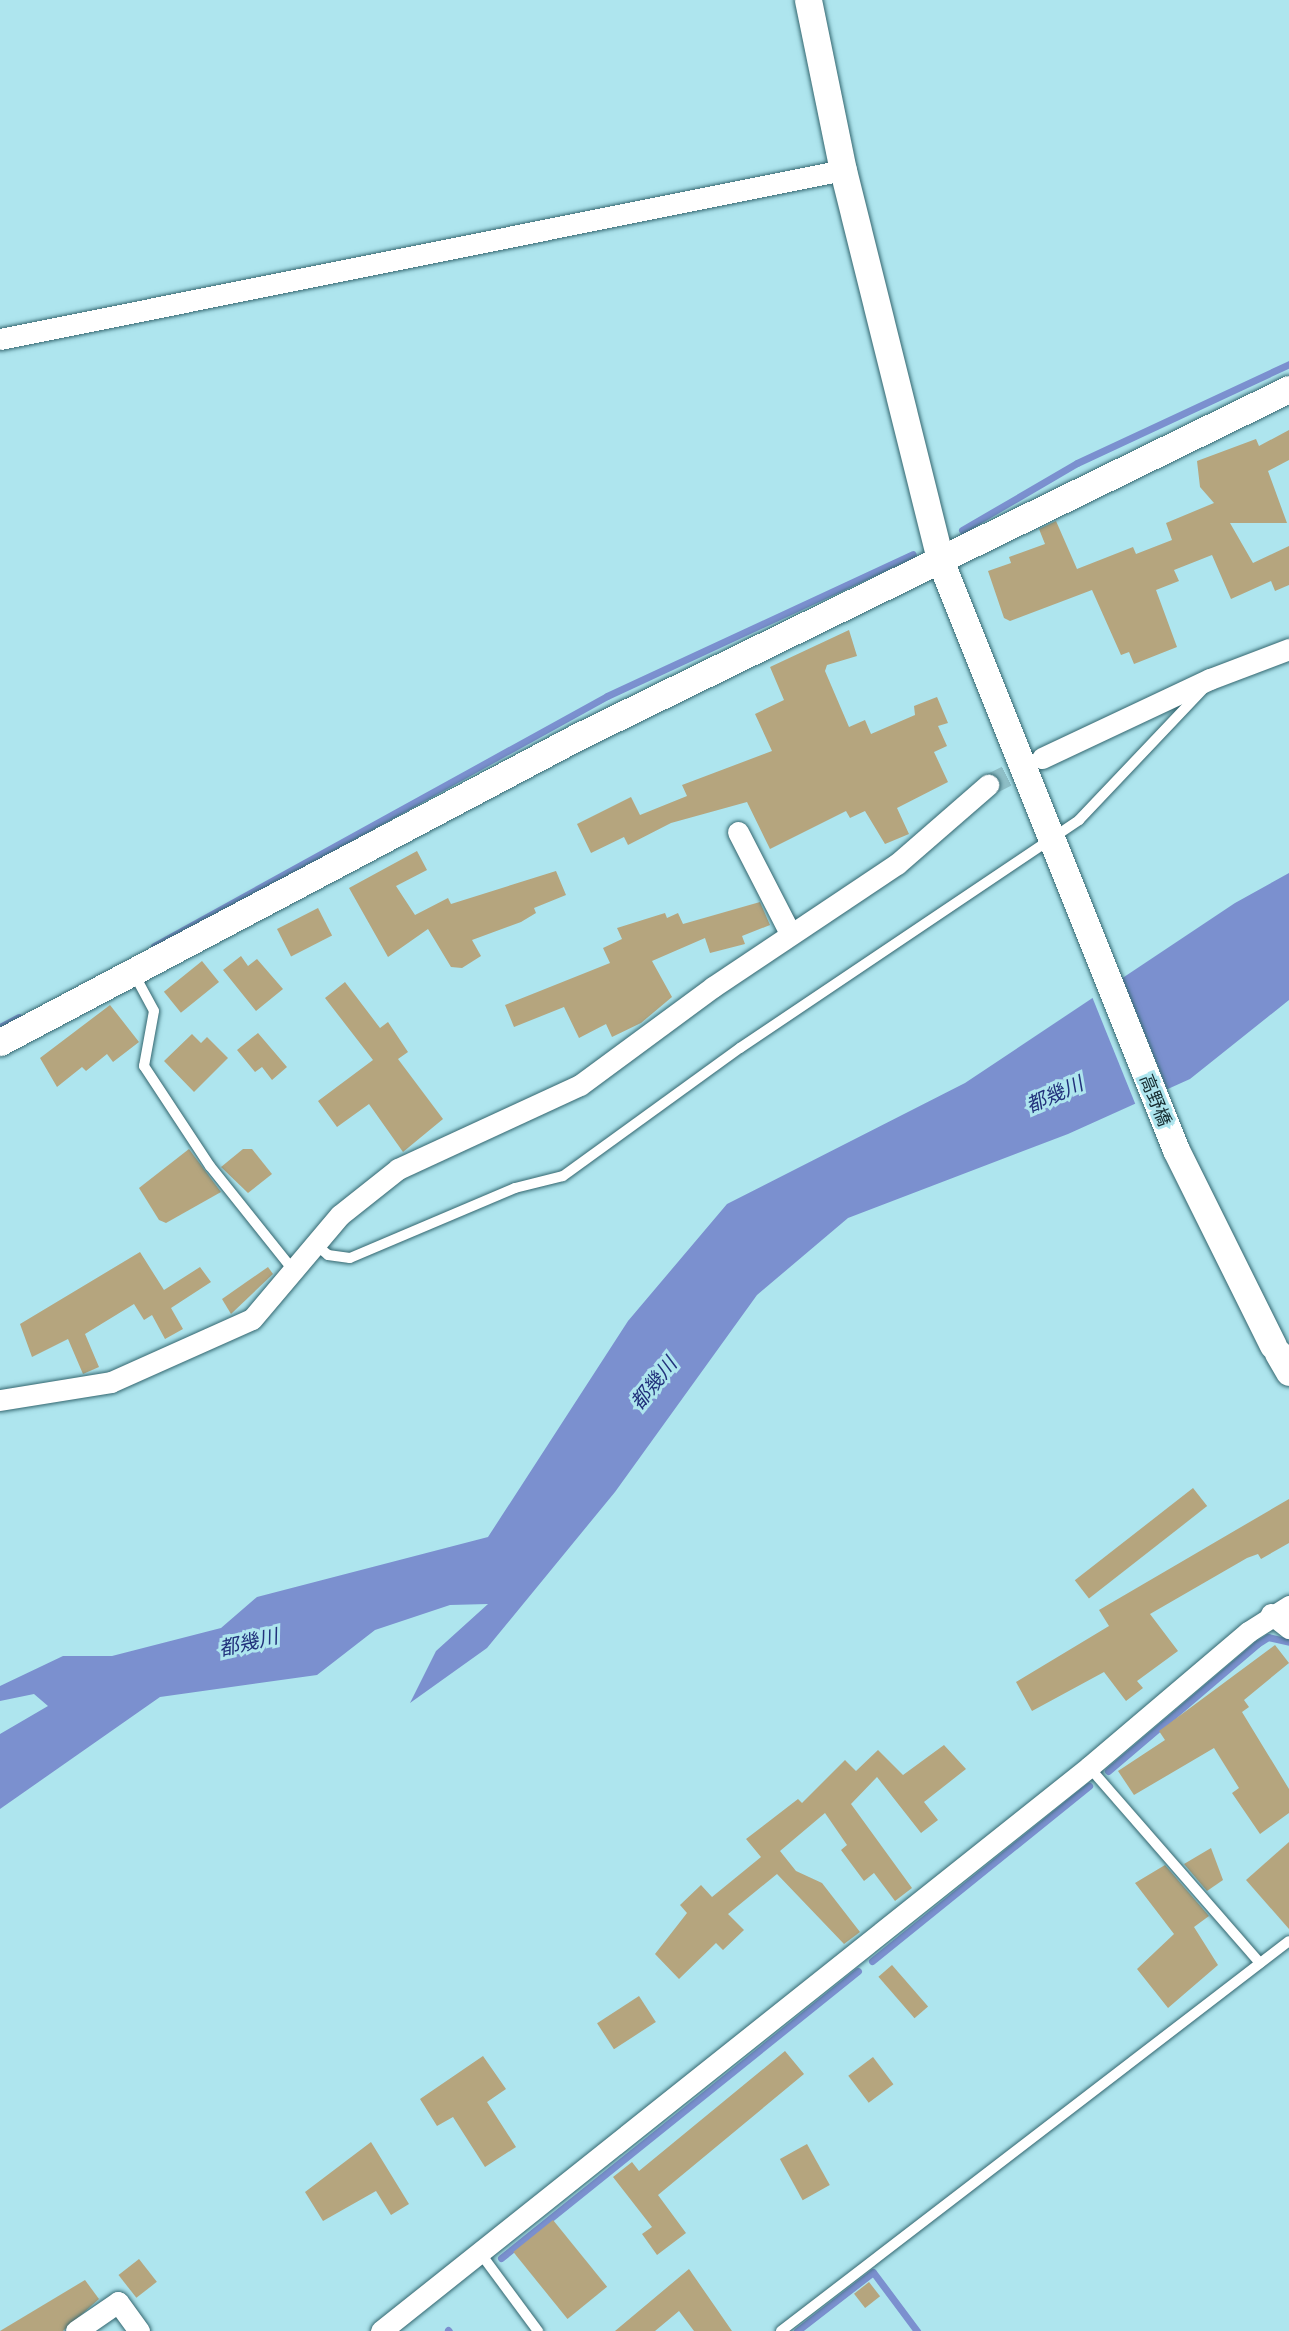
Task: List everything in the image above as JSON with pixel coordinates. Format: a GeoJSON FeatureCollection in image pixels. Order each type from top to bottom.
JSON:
{"type":"FeatureCollection","features":[{"type":"Feature","properties":{"kind":"street","name":"高野橋"},"geometry":{"type":"LineString","coordinates":[[808,0],[843,170],[940,560],[1051,845],[1176,1150],[1280,1357]]}},
{"type":"Feature","properties":{"kind":"street"},"geometry":{"type":"LineString","coordinates":[[0,339],[843,170]]}},
{"type":"Feature","properties":{"kind":"street"},"geometry":{"type":"LineString","coordinates":[[0,1042],[577,737],[1289,390]]}},
{"type":"Feature","properties":{"kind":"street"},"geometry":{"type":"LineString","coordinates":[[1042,758],[1210,679],[1289,649]]}},
{"type":"Feature","properties":{"kind":"street"},"geometry":{"type":"LineString","coordinates":[[0,1400],[111,1382],[189,1352],[252,1319],[340,1215],[398,1169],[580,1085],[790,933],[897,864],[988,785]]}},
{"type":"Feature","properties":{"kind":"street"},"geometry":{"type":"LineString","coordinates":[[738,832],[790,933]]}},
{"type":"Feature","properties":{"kind":"street"},"geometry":{"type":"LineString","coordinates":[[381,2331],[481,2254],[1089,1767],[1280,1610],[1289,1628]]}},
{"type":"Feature","properties":{"kind":"street"},"geometry":{"type":"LineString","coordinates":[[76,2331],[118,2302],[140,2331]]}},
{"type":"Feature","properties":{"kind":"lane"},"geometry":{"type":"LineString","coordinates":[[315,1244],[328,1255],[350,1258],[515,1188],[562,1176],[740,1048],[1051,845],[1079,820],[1201,696],[1210,679]]}},
{"type":"Feature","properties":{"kind":"lane"},"geometry":{"type":"LineString","coordinates":[[133,972],[154,1011],[144,1066],[210,1166],[293,1270]]}},
{"type":"Feature","properties":{"kind":"lane"},"geometry":{"type":"LineString","coordinates":[[1089,1767],[1260,1963]]}},
{"type":"Feature","properties":{"kind":"lane"},"geometry":{"type":"LineString","coordinates":[[781,2331],[1289,1941]]}},
{"type":"Feature","properties":{"kind":"lane"},"geometry":{"type":"LineString","coordinates":[[481,2254],[538,2331]]}},
{"type":"Feature","properties":{"kind":"water","name":"都幾川"},"geometry":{"type":"Polygon","coordinates":[[[1289,873],[1289,1000],[1190,1079],[1068,1134],[848,1218],[757,1295],[615,1492],[487,1648],[410,1703],[436,1651],[488,1604],[450,1605],[375,1630],[317,1675],[160,1697],[0,1809],[0,1734],[48,1706],[34,1694],[0,1701],[0,1686],[63,1656],[112,1656],[221,1628],[257,1597],[488,1537],[628,1321],[727,1204],[965,1083],[1235,903],[1289,873]]]}},
{"type":"Feature","properties":{"kind":"pier"},"geometry":{"type":"Polygon","coordinates":[[[1121,975],[1168,1092],[1136,1105],[1089,988],[1121,975]]]}},
{"type":"Feature","properties":{"kind":"building"},"geometry":{"type":"Polygon","coordinates":[[[1289,430],[1289,460],[1268,471],[1287,523],[1230,523],[1253,563],[1289,546],[1289,585],[1275,591],[1271,581],[1231,599],[1212,555],[1174,570],[1179,581],[1156,590],[1177,647],[1134,664],[1129,652],[1121,655],[1092,590],[1010,621],[1004,618],[988,571],[1011,563],[1009,557],[1045,544],[1039,529],[1056,521],[1077,569],[1133,547],[1136,554],[1172,540],[1166,523],[1214,503],[1200,487],[1197,461],[1256,439],[1259,446],[1289,430]]]}},
{"type":"Feature","properties":{"kind":"building"},"geometry":{"type":"Polygon","coordinates":[[[849,630],[857,656],[827,665],[825,671],[849,727],[865,720],[871,734],[915,715],[914,706],[937,697],[948,723],[938,726],[947,746],[934,752],[948,782],[897,808],[909,834],[885,844],[865,811],[850,818],[846,811],[770,849],[747,802],[671,823],[628,845],[624,837],[591,853],[577,824],[631,797],[640,815],[687,796],[682,785],[772,751],[755,714],[784,700],[770,667],[849,630]]]}},
{"type":"Feature","properties":{"kind":"building"},"geometry":{"type":"Polygon","coordinates":[[[417,851],[427,870],[396,886],[415,915],[448,898],[451,904],[556,871],[566,895],[534,908],[536,913],[521,922],[472,940],[481,956],[462,968],[451,967],[428,929],[388,957],[349,888],[417,851]]]}},
{"type":"Feature","properties":{"kind":"building"},"geometry":{"type":"Polygon","coordinates":[[[760,902],[770,925],[742,936],[745,944],[710,953],[705,938],[652,961],[672,997],[641,1023],[612,1037],[606,1024],[579,1038],[564,1007],[514,1027],[505,1005],[610,963],[603,948],[622,939],[617,928],[665,913],[667,918],[678,913],[683,924],[760,902]]]}},
{"type":"Feature","properties":{"kind":"building"},"geometry":{"type":"Polygon","coordinates":[[[318,908],[332,936],[291,957],[277,929],[318,908]]]}},
{"type":"Feature","properties":{"kind":"building"},"geometry":{"type":"Polygon","coordinates":[[[241,956],[248,966],[257,959],[283,989],[256,1011],[223,970],[241,956]]]}},
{"type":"Feature","properties":{"kind":"building"},"geometry":{"type":"Polygon","coordinates":[[[202,961],[219,982],[181,1013],[164,992],[202,961]]]}},
{"type":"Feature","properties":{"kind":"building"},"geometry":{"type":"Polygon","coordinates":[[[345,982],[380,1028],[388,1022],[408,1052],[398,1059],[443,1119],[403,1152],[369,1104],[337,1127],[318,1101],[373,1060],[325,998],[345,982]]]}},
{"type":"Feature","properties":{"kind":"building"},"geometry":{"type":"Polygon","coordinates":[[[110,1005],[139,1042],[113,1062],[107,1054],[86,1071],[82,1067],[57,1087],[40,1058],[110,1005]]]}},
{"type":"Feature","properties":{"kind":"building"},"geometry":{"type":"Polygon","coordinates":[[[258,1033],[287,1067],[272,1080],[262,1067],[255,1072],[237,1050],[258,1033]]]}},
{"type":"Feature","properties":{"kind":"building"},"geometry":{"type":"Polygon","coordinates":[[[192,1034],[201,1043],[207,1037],[228,1058],[194,1092],[164,1061],[192,1034]]]}},
{"type":"Feature","properties":{"kind":"building"},"geometry":{"type":"Polygon","coordinates":[[[189,1149],[221,1192],[166,1223],[159,1220],[139,1188],[189,1149]]]}},
{"type":"Feature","properties":{"kind":"building"},"geometry":{"type":"Polygon","coordinates":[[[243,1149],[252,1149],[272,1174],[248,1193],[221,1167],[243,1149]]]}},
{"type":"Feature","properties":{"kind":"building"},"geometry":{"type":"Polygon","coordinates":[[[140,1252],[164,1290],[200,1267],[211,1282],[171,1308],[183,1329],[165,1339],[152,1315],[144,1320],[134,1304],[85,1334],[99,1367],[83,1374],[68,1339],[32,1357],[20,1324],[140,1252]]]}},
{"type":"Feature","properties":{"kind":"building"},"geometry":{"type":"Polygon","coordinates":[[[268,1267],[273,1274],[231,1314],[222,1299],[268,1267]]]}},
{"type":"Feature","properties":{"kind":"building"},"geometry":{"type":"Polygon","coordinates":[[[1193,1488],[1207,1506],[1089,1598],[1075,1580],[1193,1488]]]}},
{"type":"Feature","properties":{"kind":"building"},"geometry":{"type":"Polygon","coordinates":[[[1289,1499],[1289,1543],[1261,1559],[1258,1554],[1247,1558],[1150,1614],[1178,1651],[1137,1681],[1143,1688],[1126,1701],[1104,1672],[1032,1711],[1016,1682],[1109,1626],[1099,1610],[1289,1499]]]}},
{"type":"Feature","properties":{"kind":"building"},"geometry":{"type":"Polygon","coordinates":[[[1275,1645],[1289,1663],[1244,1700],[1249,1707],[1242,1712],[1289,1789],[1289,1813],[1260,1834],[1232,1793],[1239,1788],[1214,1748],[1134,1795],[1118,1771],[1165,1740],[1159,1731],[1275,1645]]]}},
{"type":"Feature","properties":{"kind":"building"},"geometry":{"type":"Polygon","coordinates":[[[944,1745],[966,1769],[924,1802],[938,1820],[921,1833],[877,1777],[851,1804],[912,1888],[895,1901],[874,1873],[864,1881],[841,1850],[847,1845],[825,1813],[780,1851],[796,1871],[822,1883],[860,1932],[844,1944],[777,1874],[728,1914],[744,1930],[723,1950],[716,1943],[679,1979],[655,1954],[687,1913],[680,1905],[701,1885],[712,1897],[761,1857],[746,1839],[798,1799],[802,1803],[845,1760],[856,1771],[878,1750],[903,1775],[944,1745]]]}},
{"type":"Feature","properties":{"kind":"building"},"geometry":{"type":"Polygon","coordinates":[[[1289,1842],[1289,1929],[1246,1880],[1289,1842]]]}},
{"type":"Feature","properties":{"kind":"building"},"geometry":{"type":"Polygon","coordinates":[[[1211,1848],[1223,1880],[1207,1891],[1184,1864],[1211,1848]]]}},
{"type":"Feature","properties":{"kind":"building"},"geometry":{"type":"Polygon","coordinates":[[[1165,1865],[1209,1916],[1194,1927],[1218,1965],[1168,2008],[1137,1969],[1174,1934],[1135,1883],[1165,1865]]]}},
{"type":"Feature","properties":{"kind":"building"},"geometry":{"type":"Polygon","coordinates":[[[892,1965],[928,2007],[914,2018],[878,1977],[892,1965]]]}},
{"type":"Feature","properties":{"kind":"building"},"geometry":{"type":"Polygon","coordinates":[[[639,1996],[656,2022],[614,2049],[597,2023],[639,1996]]]}},
{"type":"Feature","properties":{"kind":"building"},"geometry":{"type":"Polygon","coordinates":[[[785,2051],[804,2074],[658,2195],[686,2233],[657,2255],[642,2234],[652,2227],[613,2177],[632,2162],[639,2171],[785,2051]]]}},
{"type":"Feature","properties":{"kind":"building"},"geometry":{"type":"Polygon","coordinates":[[[483,2056],[506,2089],[487,2102],[516,2147],[485,2167],[453,2117],[437,2126],[420,2099],[483,2056]]]}},
{"type":"Feature","properties":{"kind":"building"},"geometry":{"type":"Polygon","coordinates":[[[873,2057],[893,2084],[869,2103],[848,2076],[873,2057]]]}},
{"type":"Feature","properties":{"kind":"building"},"geometry":{"type":"Polygon","coordinates":[[[371,2142],[409,2204],[391,2215],[376,2191],[323,2221],[305,2192],[371,2142]]]}},
{"type":"Feature","properties":{"kind":"building"},"geometry":{"type":"Polygon","coordinates":[[[807,2144],[830,2185],[803,2200],[780,2159],[807,2144]]]}},
{"type":"Feature","properties":{"kind":"building"},"geometry":{"type":"Polygon","coordinates":[[[553,2220],[607,2287],[567,2319],[513,2252],[553,2220]]]}},
{"type":"Feature","properties":{"kind":"building"},"geometry":{"type":"Polygon","coordinates":[[[139,2259],[157,2282],[136,2298],[119,2275],[139,2259]]]}},
{"type":"Feature","properties":{"kind":"building"},"geometry":{"type":"Polygon","coordinates":[[[689,2269],[732,2331],[694,2331],[679,2311],[655,2331],[615,2331],[689,2269]]]}},
{"type":"Feature","properties":{"kind":"building"},"geometry":{"type":"Polygon","coordinates":[[[85,2280],[99,2299],[63,2331],[0,2331],[85,2280]]]}},
{"type":"Feature","properties":{"kind":"building"},"geometry":{"type":"Polygon","coordinates":[[[869,2282],[880,2296],[865,2308],[854,2294],[869,2282]]]}},
{"type":"Feature","properties":{"kind":"waterway"},"geometry":{"type":"LineString","coordinates":[[962,530],[1077,463],[1289,364]]}},
{"type":"Feature","properties":{"kind":"waterway"},"geometry":{"type":"LineString","coordinates":[[154,946],[607,696],[913,554]]}},
{"type":"Feature","properties":{"kind":"waterway"},"geometry":{"type":"LineString","coordinates":[[0,1027],[19,1017]]}},
{"type":"Feature","properties":{"kind":"waterway"},"geometry":{"type":"LineString","coordinates":[[1108,1771],[1257,1644],[1268,1637],[1289,1642]]}},
{"type":"Feature","properties":{"kind":"waterway"},"geometry":{"type":"LineString","coordinates":[[872,1961],[1089,1786]]}},
{"type":"Feature","properties":{"kind":"waterway"},"geometry":{"type":"LineString","coordinates":[[501,2258],[858,1971]]}},
{"type":"Feature","properties":{"kind":"waterway"},"geometry":{"type":"LineString","coordinates":[[797,2331],[873,2272],[917,2331]]}},
{"type":"Feature","properties":{"kind":"tunnel"},"geometry":{"type":"LineString","coordinates":[[988,785],[1036,761]]}}]}
